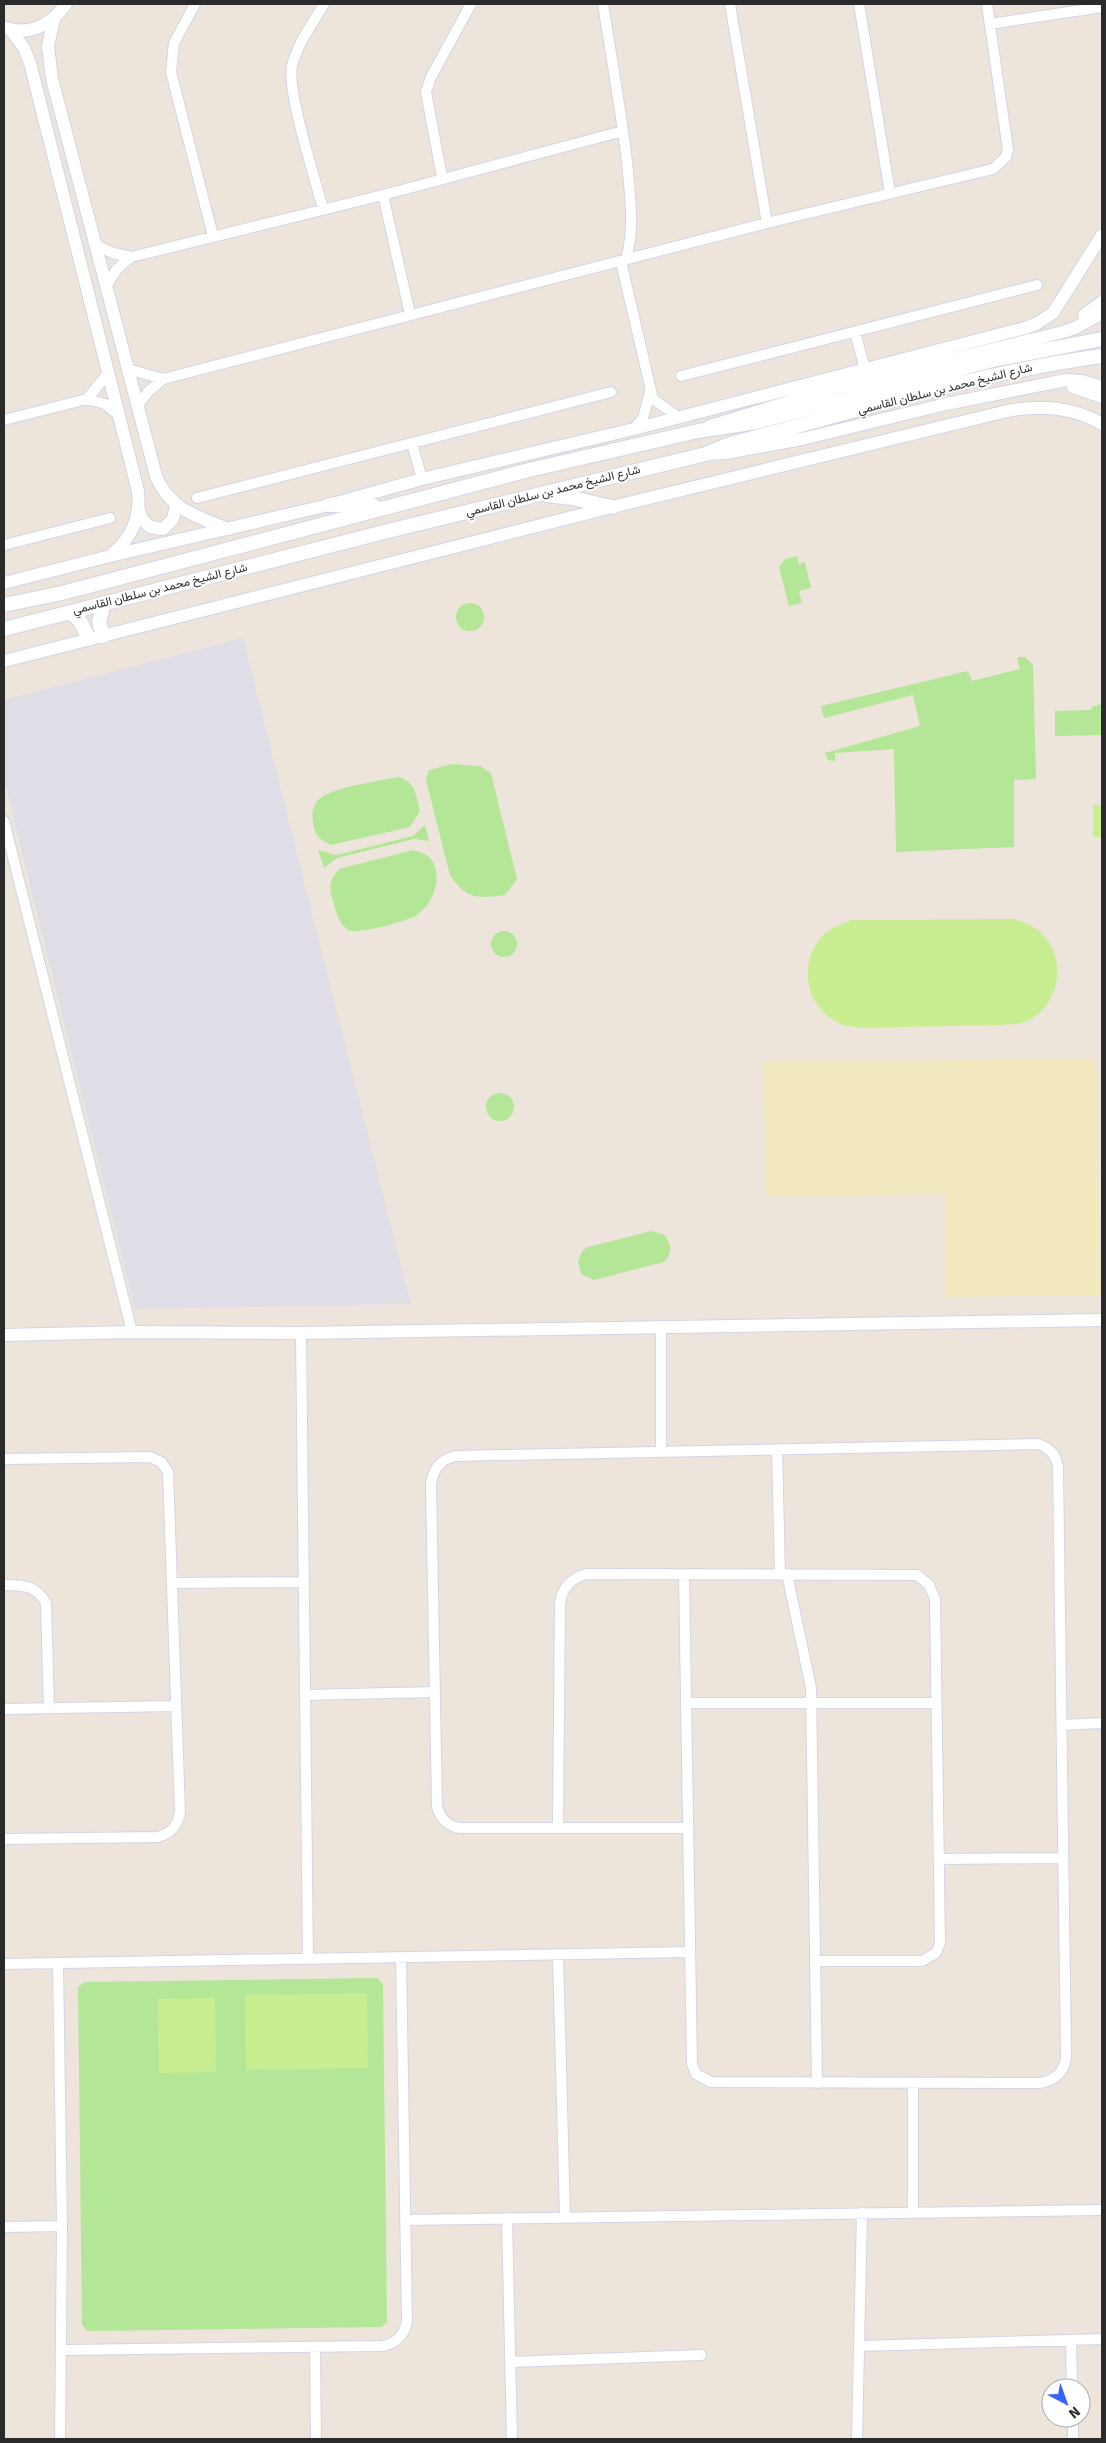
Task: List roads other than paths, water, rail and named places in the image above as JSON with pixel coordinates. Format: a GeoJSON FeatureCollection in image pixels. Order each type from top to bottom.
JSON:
{"type":"FeatureCollection","features":[{"type":"Feature","properties":{"kind":"main road","name":"شارع الشيخ محمد بن سلطان القاسمي"},"geometry":{"type":"LineString","coordinates":[[4,605],[62,593],[385,507],[698,431],[756,422],[993,360],[1102,339]]}},
{"type":"Feature","properties":{"kind":"main road","name":"شارع الشيخ محمد بن سلطان القاسمي"},"geometry":{"type":"LineString","coordinates":[[4,629],[534,495],[706,454],[730,444],[944,388],[1044,365],[1102,356]]}},
{"type":"Feature","properties":{"kind":"main road"},"geometry":{"type":"LineString","coordinates":[[534,495],[572,498],[612,507]]}},
{"type":"Feature","properties":{"kind":"main road"},"geometry":{"type":"LineString","coordinates":[[330,505],[385,507]]}},
{"type":"Feature","properties":{"kind":"main road"},"geometry":{"type":"LineString","coordinates":[[96,637],[104,603]]}},
{"type":"Feature","properties":{"kind":"main road"},"geometry":{"type":"LineString","coordinates":[[70,612],[96,637]]}},
{"type":"Feature","properties":{"kind":"street"},"geometry":{"type":"LineString","coordinates":[[7,28],[34,29],[54,19],[66,4]]}},
{"type":"Feature","properties":{"kind":"street"},"geometry":{"type":"LineString","coordinates":[[195,4],[174,43],[171,72],[213,236]]}},
{"type":"Feature","properties":{"kind":"street"},"geometry":{"type":"LineString","coordinates":[[323,209],[294,97],[291,76],[295,56],[324,4]]}},
{"type":"Feature","properties":{"kind":"street"},"geometry":{"type":"LineString","coordinates":[[442,178],[426,92],[431,77],[471,4]]}},
{"type":"Feature","properties":{"kind":"street"},"geometry":{"type":"LineString","coordinates":[[603,4],[623,131],[632,217],[630,246],[623,261],[650,391],[653,399],[659,405],[678,417]]}},
{"type":"Feature","properties":{"kind":"street"},"geometry":{"type":"LineString","coordinates":[[730,4],[767,223]]}},
{"type":"Feature","properties":{"kind":"street"},"geometry":{"type":"LineString","coordinates":[[859,4],[890,193]]}},
{"type":"Feature","properties":{"kind":"street"},"geometry":{"type":"LineString","coordinates":[[138,405],[149,391],[163,379],[767,223],[984,172],[1000,164],[1006,158],[1008,150],[987,4]]}},
{"type":"Feature","properties":{"kind":"street"},"geometry":{"type":"LineString","coordinates":[[990,24],[1102,6]]}},
{"type":"Feature","properties":{"kind":"street"},"geometry":{"type":"LineString","coordinates":[[54,19],[48,46],[52,79],[156,476],[162,489],[176,506],[192,516],[228,529]]}},
{"type":"Feature","properties":{"kind":"street"},"geometry":{"type":"LineString","coordinates":[[7,28],[28,56],[35,80],[136,481],[139,510],[142,519],[150,527],[163,529],[173,519],[176,506]]}},
{"type":"Feature","properties":{"kind":"street"},"geometry":{"type":"LineString","coordinates":[[35,80],[52,79]]}},
{"type":"Feature","properties":{"kind":"street"},"geometry":{"type":"LineString","coordinates":[[107,286],[117,269],[131,257],[383,195],[623,131]]}},
{"type":"Feature","properties":{"kind":"street"},"geometry":{"type":"LineString","coordinates":[[383,195],[410,314]]}},
{"type":"Feature","properties":{"kind":"street"},"geometry":{"type":"LineString","coordinates":[[4,583],[110,556],[330,505],[422,479],[634,429],[1036,324],[1053,313],[1102,235]]}},
{"type":"Feature","properties":{"kind":"street"},"geometry":{"type":"LineString","coordinates":[[96,245],[112,253],[131,257]]}},
{"type":"Feature","properties":{"kind":"street"},"geometry":{"type":"LineString","coordinates":[[681,376],[1037,285]]}},
{"type":"Feature","properties":{"kind":"street"},"geometry":{"type":"LineString","coordinates":[[1036,337],[1081,317],[1102,302]]}},
{"type":"Feature","properties":{"kind":"street"},"geometry":{"type":"LineString","coordinates":[[698,431],[723,420],[888,374],[1075,328],[1102,313]]}},
{"type":"Feature","properties":{"kind":"street"},"geometry":{"type":"LineString","coordinates":[[855,332],[865,369]]}},
{"type":"Feature","properties":{"kind":"street"},"geometry":{"type":"LineString","coordinates":[[128,368],[163,379]]}},
{"type":"Feature","properties":{"kind":"street"},"geometry":{"type":"LineString","coordinates":[[865,369],[888,374]]}},
{"type":"Feature","properties":{"kind":"street"},"geometry":{"type":"LineString","coordinates":[[87,399],[109,372]]}},
{"type":"Feature","properties":{"kind":"street"},"geometry":{"type":"LineString","coordinates":[[706,454],[726,453],[802,439],[1051,382],[1066,380],[1082,381],[1102,387]]}},
{"type":"Feature","properties":{"kind":"street"},"geometry":{"type":"LineString","coordinates":[[1051,382],[1081,388],[1102,397]]}},
{"type":"Feature","properties":{"kind":"street"},"geometry":{"type":"LineString","coordinates":[[634,429],[644,418],[650,391]]}},
{"type":"Feature","properties":{"kind":"street"},"geometry":{"type":"LineString","coordinates":[[197,498],[611,392]]}},
{"type":"Feature","properties":{"kind":"street"},"geometry":{"type":"LineString","coordinates":[[976,419],[993,394]]}},
{"type":"Feature","properties":{"kind":"street"},"geometry":{"type":"LineString","coordinates":[[4,420],[87,399],[105,404],[120,416]]}},
{"type":"Feature","properties":{"kind":"street"},"geometry":{"type":"LineString","coordinates":[[4,661],[612,507],[1014,410],[1038,407],[1069,411],[1102,424]]}},
{"type":"Feature","properties":{"kind":"street"},"geometry":{"type":"LineString","coordinates":[[412,443],[422,479]]}},
{"type":"Feature","properties":{"kind":"street"},"geometry":{"type":"LineString","coordinates":[[110,556],[126,541],[132,532],[139,510]]}},
{"type":"Feature","properties":{"kind":"street"},"geometry":{"type":"LineString","coordinates":[[4,545],[110,518]]}},
{"type":"Feature","properties":{"kind":"street"},"geometry":{"type":"LineString","coordinates":[[4,821],[132,1332]]}},
{"type":"Feature","properties":{"kind":"street"},"geometry":{"type":"LineString","coordinates":[[4,1335],[132,1332],[301,1333],[1102,1319]]}},
{"type":"Feature","properties":{"kind":"street"},"geometry":{"type":"LineString","coordinates":[[661,1326],[661,1451]]}},
{"type":"Feature","properties":{"kind":"street"},"geometry":{"type":"LineString","coordinates":[[301,1333],[308,1960]]}},
{"type":"Feature","properties":{"kind":"street"},"geometry":{"type":"LineString","coordinates":[[684,1574],[692,2064],[696,2074],[711,2082],[913,2084],[1040,2083],[1056,2078],[1061,2072],[1066,2057],[1058,1467],[1057,1460],[1049,1449],[1037,1444],[777,1448],[455,1456],[441,1462],[432,1476],[431,1484],[437,1807],[442,1819],[454,1827],[460,1828],[688,1828]]}},
{"type":"Feature","properties":{"kind":"street"},"geometry":{"type":"LineString","coordinates":[[777,1448],[784,1574],[810,1673],[812,1703],[817,2083]]}},
{"type":"Feature","properties":{"kind":"street"},"geometry":{"type":"LineString","coordinates":[[4,1459],[150,1457],[161,1462],[169,1478],[180,1812],[176,1826],[171,1831],[158,1837],[4,1839]]}},
{"type":"Feature","properties":{"kind":"street"},"geometry":{"type":"LineString","coordinates":[[558,1828],[561,1595],[571,1581],[586,1574],[909,1573],[924,1579],[929,1585],[935,1600],[940,1943],[932,1957],[922,1961],[815,1960]]}},
{"type":"Feature","properties":{"kind":"street"},"geometry":{"type":"LineString","coordinates":[[173,1583],[304,1582]]}},
{"type":"Feature","properties":{"kind":"street"},"geometry":{"type":"LineString","coordinates":[[4,1585],[31,1587],[42,1596],[46,1603],[48,1708]]}},
{"type":"Feature","properties":{"kind":"street"},"geometry":{"type":"LineString","coordinates":[[305,1696],[435,1692]]}},
{"type":"Feature","properties":{"kind":"street"},"geometry":{"type":"LineString","coordinates":[[686,1703],[936,1703]]}},
{"type":"Feature","properties":{"kind":"street"},"geometry":{"type":"LineString","coordinates":[[4,1709],[176,1706]]}},
{"type":"Feature","properties":{"kind":"street"},"geometry":{"type":"LineString","coordinates":[[1062,1725],[1102,1723]]}},
{"type":"Feature","properties":{"kind":"street"},"geometry":{"type":"LineString","coordinates":[[939,1859],[1063,1858]]}},
{"type":"Feature","properties":{"kind":"street"},"geometry":{"type":"LineString","coordinates":[[4,1964],[690,1952]]}},
{"type":"Feature","properties":{"kind":"street"},"geometry":{"type":"LineString","coordinates":[[558,1955],[566,2217]]}},
{"type":"Feature","properties":{"kind":"street"},"geometry":{"type":"LineString","coordinates":[[62,2350],[382,2346],[392,2343],[401,2336],[407,2320],[401,1958]]}},
{"type":"Feature","properties":{"kind":"street"},"geometry":{"type":"LineString","coordinates":[[58,1964],[62,2226],[60,2439]]}},
{"type":"Feature","properties":{"kind":"street"},"geometry":{"type":"LineString","coordinates":[[913,2084],[913,2212]]}},
{"type":"Feature","properties":{"kind":"street"},"geometry":{"type":"LineString","coordinates":[[405,2220],[1102,2210]]}},
{"type":"Feature","properties":{"kind":"street"},"geometry":{"type":"LineString","coordinates":[[857,2439],[862,2213]]}},
{"type":"Feature","properties":{"kind":"street"},"geometry":{"type":"LineString","coordinates":[[507,2218],[512,2439]]}},
{"type":"Feature","properties":{"kind":"street"},"geometry":{"type":"LineString","coordinates":[[4,2227],[62,2226]]}},
{"type":"Feature","properties":{"kind":"street"},"geometry":{"type":"LineString","coordinates":[[859,2346],[1102,2339]]}},
{"type":"Feature","properties":{"kind":"street"},"geometry":{"type":"LineString","coordinates":[[1071,2340],[1072,2378]]}},
{"type":"Feature","properties":{"kind":"street"},"geometry":{"type":"LineString","coordinates":[[315,2347],[316,2439]]}},
{"type":"Feature","properties":{"kind":"street"},"geometry":{"type":"LineString","coordinates":[[510,2362],[701,2354]]}}]}
